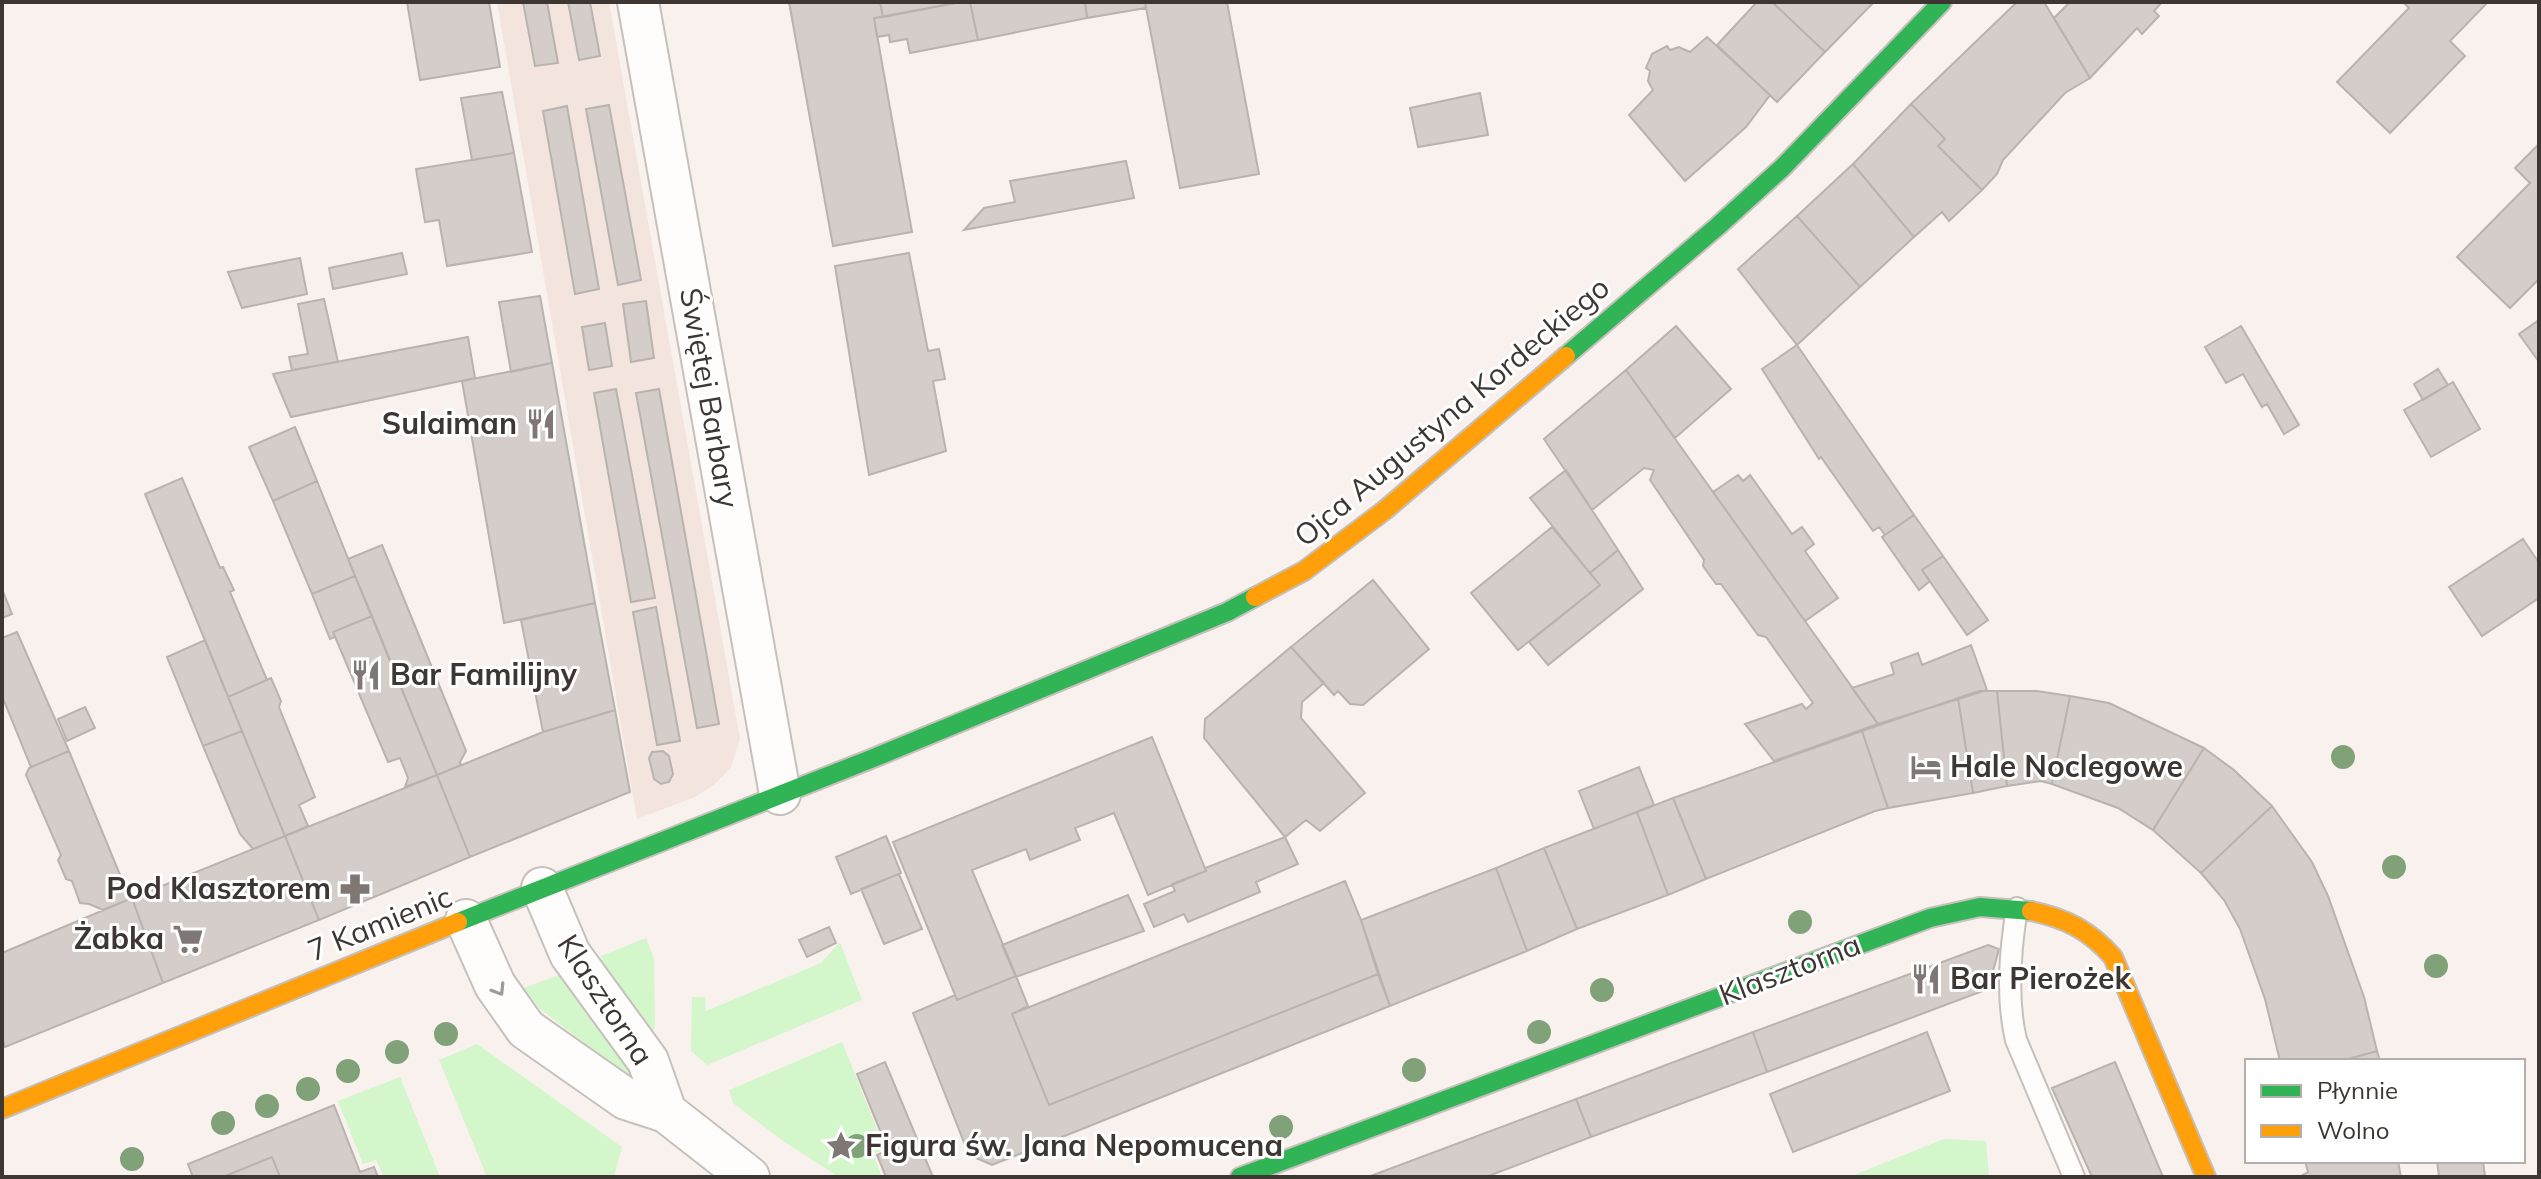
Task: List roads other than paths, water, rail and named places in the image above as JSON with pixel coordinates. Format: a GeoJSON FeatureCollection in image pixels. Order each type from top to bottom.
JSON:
{"type":"FeatureCollection","features":[{"type":"Feature","properties":{"kind":"street","name":"Świętej Barbary"},"geometry":{"type":"LineString","coordinates":[[638,2],[780,794]]}},
{"type":"Feature","properties":{"kind":"street","name":"Ojca Augustyna Kordeckiego"},"geometry":{"type":"LineString","coordinates":[[780,794],[1227,612],[1304,571],[1385,510],[1718,226],[1782,168],[1942,2]]}},
{"type":"Feature","properties":{"kind":"street","name":"7 Kamienic"},"geometry":{"type":"LineString","coordinates":[[2,1109],[780,794]]}},
{"type":"Feature","properties":{"kind":"street","name":"Klasztorna"},"geometry":{"type":"LineString","coordinates":[[542,888],[570,954],[648,1061],[666,1112]]}},
{"type":"Feature","properties":{"kind":"street","name":"Klasztorna"},"geometry":{"type":"LineString","coordinates":[[1240,1177],[1920,922],[1968,908],[1991,906],[2017,908],[2068,921],[2086,931],[2113,957],[2206,1177]]}},
{"type":"Feature","properties":{"kind":"street","name":"Klasztorna"},"geometry":{"type":"LineString","coordinates":[[466,920],[495,985],[526,1029],[626,1099],[666,1112],[749,1177]]}},
{"type":"Feature","properties":{"kind":"lane"},"geometry":{"type":"LineString","coordinates":[[2017,908],[2012,937],[2011,1018],[2016,1040],[2074,1177]]}},
{"type":"Feature","properties":{"kind":"place","name":"Sulaiman"},"geometry":{"type":"Point","coordinates":[541,424]}},
{"type":"Feature","properties":{"kind":"place","name":"Bar Familijny"},"geometry":{"type":"Point","coordinates":[366,675]}},
{"type":"Feature","properties":{"kind":"place","name":"Hale Noclegowe"},"geometry":{"type":"Point","coordinates":[1926,767]}},
{"type":"Feature","properties":{"kind":"place","name":"Pod Klasztorem"},"geometry":{"type":"Point","coordinates":[355,889]}},
{"type":"Feature","properties":{"kind":"place","name":"Żabka"},"geometry":{"type":"Point","coordinates":[188,939]}},
{"type":"Feature","properties":{"kind":"place","name":"Bar Pierożek"},"geometry":{"type":"Point","coordinates":[1926,979]}},
{"type":"Feature","properties":{"kind":"place","name":"Figura św. Jana Nepomucena"},"geometry":{"type":"Point","coordinates":[841,1146]}}]}
